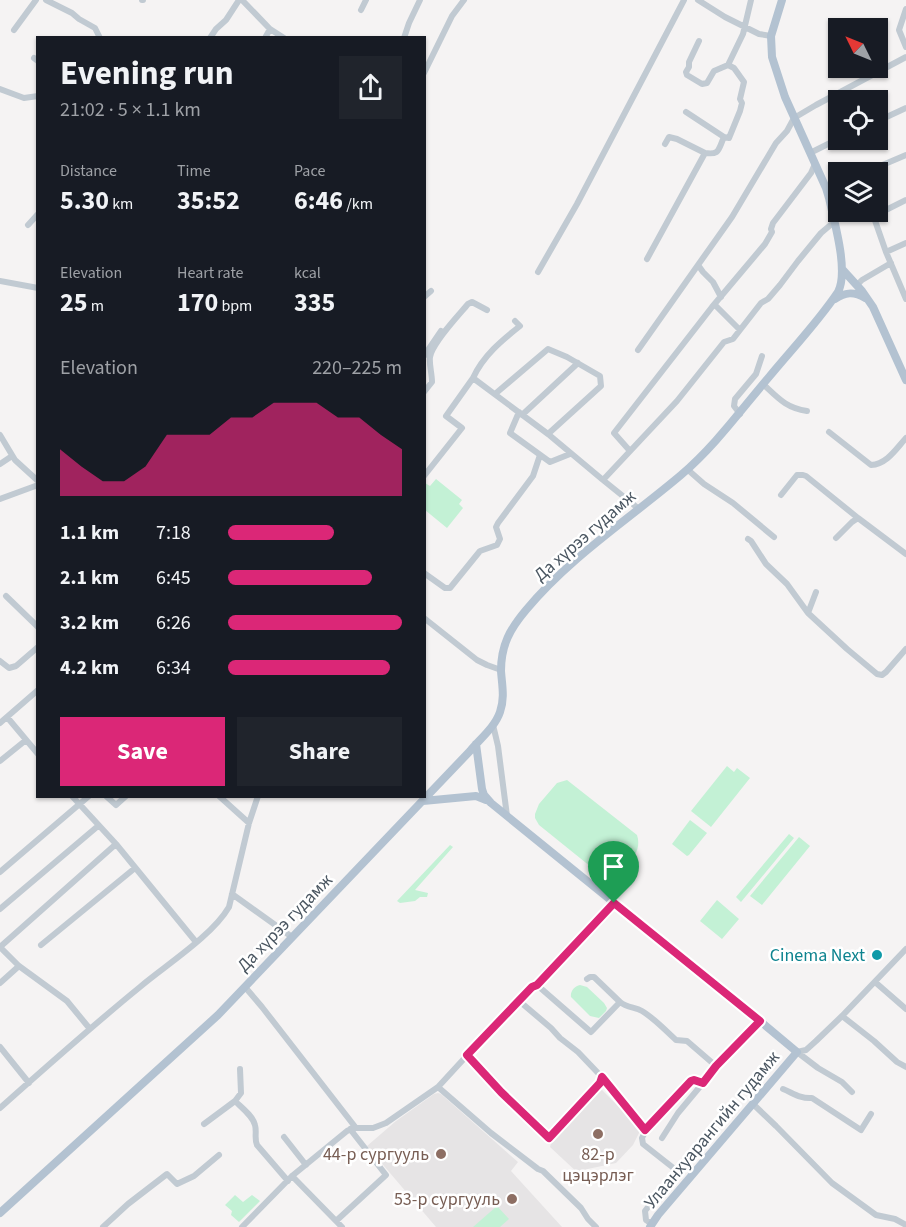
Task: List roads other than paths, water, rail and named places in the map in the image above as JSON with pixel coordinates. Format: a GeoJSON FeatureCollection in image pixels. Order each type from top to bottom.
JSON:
{"type":"FeatureCollection","features":[{"type":"Feature","properties":{"kind":"main road"},"geometry":{"type":"LineString","coordinates":[[771,36],[782,0]]}},
{"type":"Feature","properties":{"kind":"main road","name":"Да хүрээ гудамж"},"geometry":{"type":"LineString","coordinates":[[771,36],[771,53],[776,72],[828,194]]}},
{"type":"Feature","properties":{"kind":"main road","name":"Да хүрээ гудамж"},"geometry":{"type":"LineString","coordinates":[[426,798],[497,718],[502,706],[501,670],[504,647],[512,628],[526,610],[543,590],[567,568],[687,469],[712,445],[829,304],[841,284],[842,269],[834,222]]}},
{"type":"Feature","properties":{"kind":"main road"},"geometry":{"type":"LineString","coordinates":[[842,269],[869,301],[904,368],[906,380]]}},
{"type":"Feature","properties":{"kind":"main road"},"geometry":{"type":"LineString","coordinates":[[841,284],[847,293]]}},
{"type":"Feature","properties":{"kind":"main road"},"geometry":{"type":"LineString","coordinates":[[829,304],[847,293],[858,294],[869,301]]}},
{"type":"Feature","properties":{"kind":"main road"},"geometry":{"type":"LineString","coordinates":[[476,744],[482,789],[491,803]]}},
{"type":"Feature","properties":{"kind":"main road"},"geometry":{"type":"LineString","coordinates":[[423,801],[476,796],[484,798],[797,1052]]}},
{"type":"Feature","properties":{"kind":"main road","name":"Да хүрээ гудамж"},"geometry":{"type":"LineString","coordinates":[[0,1213],[185,1045],[426,798]]}},
{"type":"Feature","properties":{"kind":"main road","name":"Улаанхуарангийн гудамж"},"geometry":{"type":"LineString","coordinates":[[651,1226],[797,1052]]}},
{"type":"Feature","properties":{"kind":"street"},"geometry":{"type":"LineString","coordinates":[[15,30],[36,0]]}},
{"type":"Feature","properties":{"kind":"street"},"geometry":{"type":"LineString","coordinates":[[46,0],[95,28],[99,36]]}},
{"type":"Feature","properties":{"kind":"street"},"geometry":{"type":"LineString","coordinates":[[211,36],[240,0],[270,29],[281,36]]}},
{"type":"Feature","properties":{"kind":"street"},"geometry":{"type":"LineString","coordinates":[[361,10],[366,0]]}},
{"type":"Feature","properties":{"kind":"street"},"geometry":{"type":"LineString","coordinates":[[405,36],[420,0]]}},
{"type":"Feature","properties":{"kind":"street"},"geometry":{"type":"LineString","coordinates":[[426,69],[452,16],[464,0]]}},
{"type":"Feature","properties":{"kind":"street"},"geometry":{"type":"LineString","coordinates":[[538,272],[566,224],[684,0]]}},
{"type":"Feature","properties":{"kind":"street"},"geometry":{"type":"LineString","coordinates":[[699,41],[686,72],[702,84],[707,83],[714,71],[728,65],[743,33],[751,0]]}},
{"type":"Feature","properties":{"kind":"street"},"geometry":{"type":"LineString","coordinates":[[701,1],[725,18],[759,34],[771,36]]}},
{"type":"Feature","properties":{"kind":"street"},"geometry":{"type":"LineString","coordinates":[[906,9],[899,30],[906,47]]}},
{"type":"Feature","properties":{"kind":"street"},"geometry":{"type":"LineString","coordinates":[[265,36],[270,29]]}},
{"type":"Feature","properties":{"kind":"street"},"geometry":{"type":"LineString","coordinates":[[638,350],[732,217],[756,174],[794,118],[906,57]]}},
{"type":"Feature","properties":{"kind":"street"},"geometry":{"type":"LineString","coordinates":[[686,112],[729,138],[740,111],[744,82],[734,68],[728,65]]}},
{"type":"Feature","properties":{"kind":"street"},"geometry":{"type":"LineString","coordinates":[[0,89],[24,98],[36,96]]}},
{"type":"Feature","properties":{"kind":"street"},"geometry":{"type":"LineString","coordinates":[[888,116],[906,108]]}},
{"type":"Feature","properties":{"kind":"street"},"geometry":{"type":"LineString","coordinates":[[665,144],[669,136],[705,153],[714,154],[724,137]]}},
{"type":"Feature","properties":{"kind":"street"},"geometry":{"type":"LineString","coordinates":[[810,153],[828,145]]}},
{"type":"Feature","properties":{"kind":"street"},"geometry":{"type":"LineString","coordinates":[[647,260],[705,153]]}},
{"type":"Feature","properties":{"kind":"street"},"geometry":{"type":"LineString","coordinates":[[888,163],[906,155]]}},
{"type":"Feature","properties":{"kind":"street"},"geometry":{"type":"LineString","coordinates":[[630,451],[614,433],[714,304],[765,244],[772,232],[773,223],[811,173],[815,164]]}},
{"type":"Feature","properties":{"kind":"street"},"geometry":{"type":"LineString","coordinates":[[888,208],[906,200]]}},
{"type":"Feature","properties":{"kind":"street"},"geometry":{"type":"LineString","coordinates":[[27,225],[36,216]]}},
{"type":"Feature","properties":{"kind":"street"},"geometry":{"type":"LineString","coordinates":[[603,480],[677,401],[724,342],[733,339],[761,303],[768,299],[789,274],[820,233],[834,222]]}},
{"type":"Feature","properties":{"kind":"street"},"geometry":{"type":"LineString","coordinates":[[876,222],[905,295]]}},
{"type":"Feature","properties":{"kind":"street"},"geometry":{"type":"LineString","coordinates":[[886,252],[906,243]]}},
{"type":"Feature","properties":{"kind":"street"},"geometry":{"type":"LineString","coordinates":[[857,285],[891,263]]}},
{"type":"Feature","properties":{"kind":"street"},"geometry":{"type":"LineString","coordinates":[[698,265],[721,297]]}},
{"type":"Feature","properties":{"kind":"street"},"geometry":{"type":"LineString","coordinates":[[0,281],[36,288]]}},
{"type":"Feature","properties":{"kind":"street"},"geometry":{"type":"LineString","coordinates":[[426,295],[431,291]]}},
{"type":"Feature","properties":{"kind":"street"},"geometry":{"type":"LineString","coordinates":[[426,390],[432,382],[431,353],[445,332],[468,304],[472,302],[487,310]]}},
{"type":"Feature","properties":{"kind":"street"},"geometry":{"type":"LineString","coordinates":[[714,304],[740,330]]}},
{"type":"Feature","properties":{"kind":"street"},"geometry":{"type":"LineString","coordinates":[[426,353],[458,309]]}},
{"type":"Feature","properties":{"kind":"street"},"geometry":{"type":"LineString","coordinates":[[426,473],[462,428],[446,416],[473,378],[478,366],[497,345],[520,326],[515,321]]}},
{"type":"Feature","properties":{"kind":"street"},"geometry":{"type":"LineString","coordinates":[[495,394],[548,349],[600,376],[601,386],[548,434]]}},
{"type":"Feature","properties":{"kind":"street"},"geometry":{"type":"LineString","coordinates":[[740,414],[734,406],[735,399],[756,374],[762,356]]}},
{"type":"Feature","properties":{"kind":"street"},"geometry":{"type":"LineString","coordinates":[[570,454],[550,462],[510,433],[520,413],[578,363]]}},
{"type":"Feature","properties":{"kind":"street"},"geometry":{"type":"LineString","coordinates":[[473,378],[548,434],[639,508]]}},
{"type":"Feature","properties":{"kind":"street"},"geometry":{"type":"LineString","coordinates":[[763,384],[793,409],[807,411]]}},
{"type":"Feature","properties":{"kind":"street"},"geometry":{"type":"LineString","coordinates":[[828,432],[871,465],[878,465],[887,459],[906,438]]}},
{"type":"Feature","properties":{"kind":"street"},"geometry":{"type":"LineString","coordinates":[[0,435],[15,460],[36,481]]}},
{"type":"Feature","properties":{"kind":"street"},"geometry":{"type":"LineString","coordinates":[[426,574],[445,588],[450,588],[480,551],[497,545],[500,539],[496,527],[533,476],[540,455]]}},
{"type":"Feature","properties":{"kind":"street"},"geometry":{"type":"LineString","coordinates":[[0,464],[12,456]]}},
{"type":"Feature","properties":{"kind":"street"},"geometry":{"type":"LineString","coordinates":[[687,469],[774,537]]}},
{"type":"Feature","properties":{"kind":"street"},"geometry":{"type":"LineString","coordinates":[[782,495],[797,475],[806,476],[906,554]]}},
{"type":"Feature","properties":{"kind":"street"},"geometry":{"type":"LineString","coordinates":[[0,499],[36,484]]}},
{"type":"Feature","properties":{"kind":"street"},"geometry":{"type":"LineString","coordinates":[[836,538],[858,518]]}},
{"type":"Feature","properties":{"kind":"street"},"geometry":{"type":"LineString","coordinates":[[748,539],[766,564],[787,584],[808,613],[877,674],[882,675],[886,672],[906,649]]}},
{"type":"Feature","properties":{"kind":"street"},"geometry":{"type":"LineString","coordinates":[[808,613],[816,592]]}},
{"type":"Feature","properties":{"kind":"street"},"geometry":{"type":"LineString","coordinates":[[6,596],[36,625]]}},
{"type":"Feature","properties":{"kind":"street"},"geometry":{"type":"LineString","coordinates":[[426,620],[477,660],[501,670]]}},
{"type":"Feature","properties":{"kind":"street"},"geometry":{"type":"LineString","coordinates":[[0,661],[9,668],[16,666],[36,649]]}},
{"type":"Feature","properties":{"kind":"street"},"geometry":{"type":"LineString","coordinates":[[0,723],[36,692]]}},
{"type":"Feature","properties":{"kind":"street"},"geometry":{"type":"LineString","coordinates":[[7,717],[36,752]]}},
{"type":"Feature","properties":{"kind":"street"},"geometry":{"type":"LineString","coordinates":[[493,725],[507,816]]}},
{"type":"Feature","properties":{"kind":"street"},"geometry":{"type":"LineString","coordinates":[[0,761],[26,740]]}},
{"type":"Feature","properties":{"kind":"street"},"geometry":{"type":"LineString","coordinates":[[74,798],[116,844],[196,942]]}},
{"type":"Feature","properties":{"kind":"street"},"geometry":{"type":"LineString","coordinates":[[0,872],[87,798]]}},
{"type":"Feature","properties":{"kind":"street"},"geometry":{"type":"LineString","coordinates":[[108,798],[116,805],[124,798]]}},
{"type":"Feature","properties":{"kind":"street"},"geometry":{"type":"LineString","coordinates":[[221,798],[249,823]]}},
{"type":"Feature","properties":{"kind":"street"},"geometry":{"type":"LineString","coordinates":[[0,1108],[224,916],[229,907],[257,798]]}},
{"type":"Feature","properties":{"kind":"street"},"geometry":{"type":"LineString","coordinates":[[0,909],[98,826]]}},
{"type":"Feature","properties":{"kind":"street"},"geometry":{"type":"LineString","coordinates":[[90,1029],[67,1001],[19,966],[0,947],[116,844]]}},
{"type":"Feature","properties":{"kind":"street"},"geometry":{"type":"LineString","coordinates":[[41,945],[135,868]]}},
{"type":"Feature","properties":{"kind":"street"},"geometry":{"type":"LineString","coordinates":[[232,894],[292,937]]}},
{"type":"Feature","properties":{"kind":"street"},"geometry":{"type":"LineString","coordinates":[[242,1227],[290,1179],[353,1129],[373,1128],[386,1123],[438,1087],[518,1000],[537,985],[614,903]]}},
{"type":"Feature","properties":{"kind":"street"},"geometry":{"type":"LineString","coordinates":[[797,1052],[806,1050],[906,950]]}},
{"type":"Feature","properties":{"kind":"street"},"geometry":{"type":"LineString","coordinates":[[0,983],[19,966]]}},
{"type":"Feature","properties":{"kind":"street"},"geometry":{"type":"LineString","coordinates":[[587,980],[594,977],[626,1007],[642,1010],[676,1040],[687,1041],[716,1066]]}},
{"type":"Feature","properties":{"kind":"street"},"geometry":{"type":"LineString","coordinates":[[875,982],[906,1009]]}},
{"type":"Feature","properties":{"kind":"street"},"geometry":{"type":"LineString","coordinates":[[537,985],[591,1032],[620,1002]]}},
{"type":"Feature","properties":{"kind":"street"},"geometry":{"type":"LineString","coordinates":[[244,987],[262,1007],[386,1175],[336,1221]]}},
{"type":"Feature","properties":{"kind":"street"},"geometry":{"type":"LineString","coordinates":[[518,1000],[578,1052],[602,1077],[645,1130]]}},
{"type":"Feature","properties":{"kind":"street"},"geometry":{"type":"LineString","coordinates":[[842,1016],[906,1067]]}},
{"type":"Feature","properties":{"kind":"street"},"geometry":{"type":"LineString","coordinates":[[662,1138],[678,1113],[716,1066],[760,1021]]}},
{"type":"Feature","properties":{"kind":"street"},"geometry":{"type":"LineString","coordinates":[[0,1047],[29,1083]]}},
{"type":"Feature","properties":{"kind":"street"},"geometry":{"type":"LineString","coordinates":[[797,1052],[842,1082],[852,1092]]}},
{"type":"Feature","properties":{"kind":"street"},"geometry":{"type":"LineString","coordinates":[[467,1055],[501,1092],[549,1138],[600,1083],[602,1077]]}},
{"type":"Feature","properties":{"kind":"street"},"geometry":{"type":"LineString","coordinates":[[204,1124],[235,1101],[241,1093],[240,1069]]}},
{"type":"Feature","properties":{"kind":"street"},"geometry":{"type":"LineString","coordinates":[[651,1226],[646,1220],[645,1211],[676,1170],[643,1144],[642,1138],[645,1130],[691,1081],[703,1083]]}},
{"type":"Feature","properties":{"kind":"street"},"geometry":{"type":"LineString","coordinates":[[438,1087],[491,1133],[543,1171],[581,1208],[596,1227]]}},
{"type":"Feature","properties":{"kind":"street"},"geometry":{"type":"LineString","coordinates":[[783,1089],[805,1099],[812,1098],[861,1130],[871,1114]]}},
{"type":"Feature","properties":{"kind":"street"},"geometry":{"type":"LineString","coordinates":[[235,1101],[253,1120],[257,1145],[342,1227]]}},
{"type":"Feature","properties":{"kind":"street"},"geometry":{"type":"LineString","coordinates":[[753,1104],[832,1183],[876,1215],[895,1219],[906,1226]]}},
{"type":"Feature","properties":{"kind":"street"},"geometry":{"type":"LineString","coordinates":[[284,1137],[306,1165]]}},
{"type":"Feature","properties":{"kind":"street"},"geometry":{"type":"LineString","coordinates":[[103,1227],[167,1174],[177,1184],[194,1176],[219,1155]]}},
{"type":"Feature","properties":{"kind":"place","name":"Cinema Next"},"geometry":{"type":"Point","coordinates":[877,955]}},
{"type":"Feature","properties":{"kind":"place","name":"82-р цэцэрлэг"},"geometry":{"type":"Point","coordinates":[598,1134]}},
{"type":"Feature","properties":{"kind":"place","name":"44-р сургууль"},"geometry":{"type":"Point","coordinates":[441,1154]}},
{"type":"Feature","properties":{"kind":"place","name":"53-р сургууль"},"geometry":{"type":"Point","coordinates":[512,1199]}}]}
